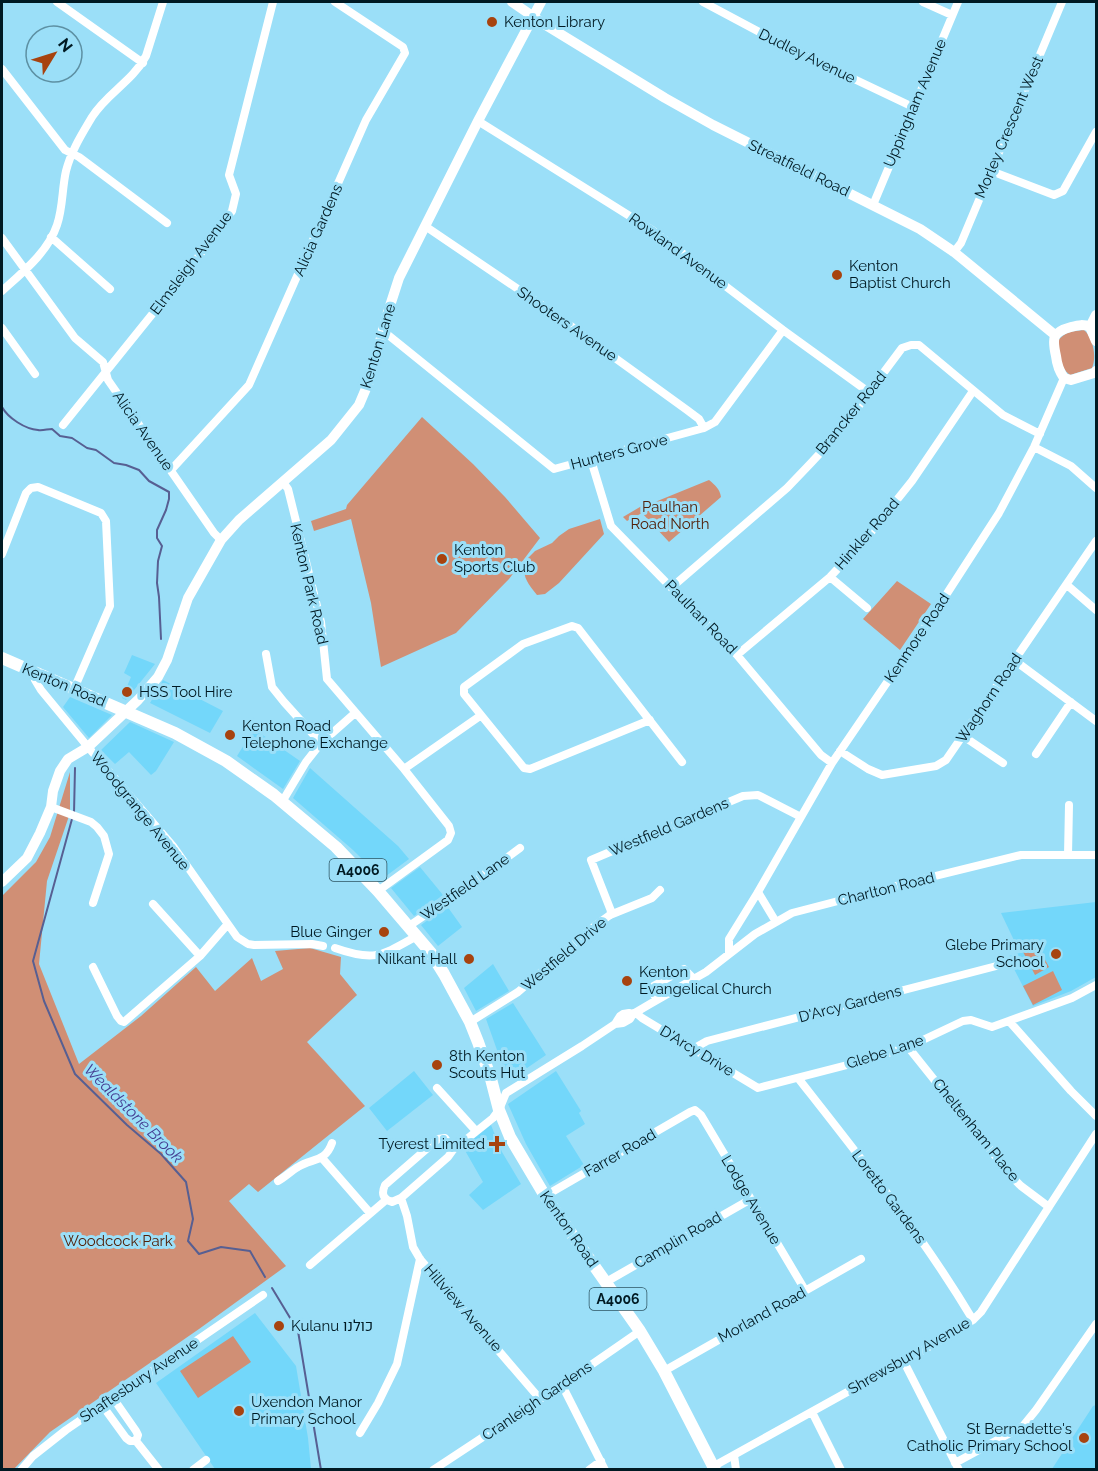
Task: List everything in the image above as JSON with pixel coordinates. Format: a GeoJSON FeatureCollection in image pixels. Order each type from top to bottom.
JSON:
{"type":"FeatureCollection","features":[{"type":"Feature","properties":{"kind":"main road","name":"Kenton Road"},"geometry":{"type":"LineString","coordinates":[[2,658],[127,711]]}},
{"type":"Feature","properties":{"kind":"main road","name":"A4006"},"geometry":{"type":"LineString","coordinates":[[127,711],[207,750],[253,779],[336,847],[378,891],[431,953],[444,974],[470,1022],[491,1079],[499,1110]]}},
{"type":"Feature","properties":{"kind":"main road","name":"Kenton Road"},"geometry":{"type":"LineString","coordinates":[[499,1110],[510,1137],[545,1196],[640,1331],[664,1371],[715,1468]]}},
{"type":"Feature","properties":{"kind":"street"},"geometry":{"type":"LineString","coordinates":[[57,2],[143,63]]}},
{"type":"Feature","properties":{"kind":"street"},"geometry":{"type":"LineString","coordinates":[[2,291],[43,251],[51,237],[57,224],[66,171],[72,153],[102,102],[127,82],[143,63],[163,2]]}},
{"type":"Feature","properties":{"kind":"street","name":"Elmsleigh Avenue"},"geometry":{"type":"LineString","coordinates":[[63,425],[188,270],[232,211],[236,194],[229,175],[273,2]]}},
{"type":"Feature","properties":{"kind":"street","name":"Alicia Gardens"},"geometry":{"type":"LineString","coordinates":[[171,470],[249,385],[366,120],[405,53],[403,47],[335,2]]}},
{"type":"Feature","properties":{"kind":"street","name":"Streatfield Road"},"geometry":{"type":"LineString","coordinates":[[512,2],[665,98],[713,125],[920,229],[954,252],[1055,335]]}},
{"type":"Feature","properties":{"kind":"street","name":"Kenton Lane"},"geometry":{"type":"LineString","coordinates":[[2,882],[27,858],[51,807],[53,791],[60,771],[68,759],[88,747],[127,711],[158,677],[167,660],[188,597],[221,540],[239,520],[331,440],[359,405],[370,379],[382,330],[399,278],[541,2]]}},
{"type":"Feature","properties":{"kind":"street","name":"Dudley Avenue"},"geometry":{"type":"LineString","coordinates":[[703,2],[793,50],[913,107]]}},
{"type":"Feature","properties":{"kind":"street"},"geometry":{"type":"LineString","coordinates":[[923,2],[952,15]]}},
{"type":"Feature","properties":{"kind":"street","name":"Uppingham Avenue"},"geometry":{"type":"LineString","coordinates":[[873,205],[958,2]]}},
{"type":"Feature","properties":{"kind":"street","name":"Morley Crescent West"},"geometry":{"type":"LineString","coordinates":[[954,252],[961,243],[1062,2]]}},
{"type":"Feature","properties":{"kind":"street"},"geometry":{"type":"LineString","coordinates":[[2,69],[65,150],[79,157],[167,223]]}},
{"type":"Feature","properties":{"kind":"street","name":"Rowland Avenue"},"geometry":{"type":"LineString","coordinates":[[478,121],[652,230],[870,393]]}},
{"type":"Feature","properties":{"kind":"street"},"geometry":{"type":"LineString","coordinates":[[991,171],[1054,195],[1063,191],[1096,132]]}},
{"type":"Feature","properties":{"kind":"street","name":"Shooters Avenue"},"geometry":{"type":"LineString","coordinates":[[425,225],[669,396],[699,419],[704,428]]}},
{"type":"Feature","properties":{"kind":"street"},"geometry":{"type":"LineString","coordinates":[[51,237],[110,289]]}},
{"type":"Feature","properties":{"kind":"street","name":"Alicia Avenue"},"geometry":{"type":"LineString","coordinates":[[2,238],[75,338],[103,362],[108,380],[221,540]]}},
{"type":"Feature","properties":{"kind":"street"},"geometry":{"type":"LineString","coordinates":[[1090,327],[1096,315]]}},
{"type":"Feature","properties":{"kind":"street"},"geometry":{"type":"LineString","coordinates":[[1096,341],[1090,327],[1084,324],[1064,329],[1055,335],[1053,341],[1058,370],[1064,378],[1071,380],[1096,371]]}},
{"type":"Feature","properties":{"kind":"street"},"geometry":{"type":"LineString","coordinates":[[2,328],[35,374]]}},
{"type":"Feature","properties":{"kind":"street","name":"Hunters Grove"},"geometry":{"type":"LineString","coordinates":[[382,330],[555,469],[704,428],[715,422],[783,330]]}},
{"type":"Feature","properties":{"kind":"street","name":"Brancker Road"},"geometry":{"type":"LineString","coordinates":[[672,587],[787,488],[837,435],[902,348],[919,345],[1003,415],[1040,434]]}},
{"type":"Feature","properties":{"kind":"street","name":"Kenmore Road"},"geometry":{"type":"LineString","coordinates":[[729,953],[729,939],[832,763],[999,513],[1034,447],[1064,378]]}},
{"type":"Feature","properties":{"kind":"street","name":"Hinkler Road"},"geometry":{"type":"LineString","coordinates":[[737,655],[830,577],[882,520],[912,481],[973,391]]}},
{"type":"Feature","properties":{"kind":"street"},"geometry":{"type":"LineString","coordinates":[[1034,447],[1071,466],[1096,488]]}},
{"type":"Feature","properties":{"kind":"street","name":"Paulhan Road"},"geometry":{"type":"LineString","coordinates":[[591,460],[611,526],[737,655],[820,755],[832,763]]}},
{"type":"Feature","properties":{"kind":"street","name":"Kenton Park Road"},"geometry":{"type":"LineString","coordinates":[[283,482],[288,489],[321,622],[327,679],[404,769],[449,826],[451,833],[448,840],[378,891]]}},
{"type":"Feature","properties":{"kind":"street"},"geometry":{"type":"LineString","coordinates":[[2,554],[26,493],[31,488],[38,487],[101,513],[106,520],[110,606],[74,689]]}},
{"type":"Feature","properties":{"kind":"street","name":"Waghorn Road"},"geometry":{"type":"LineString","coordinates":[[840,751],[882,775],[936,766],[946,760],[1096,541]]}},
{"type":"Feature","properties":{"kind":"street"},"geometry":{"type":"LineString","coordinates":[[830,577],[867,608]]}},
{"type":"Feature","properties":{"kind":"street"},"geometry":{"type":"LineString","coordinates":[[1067,585],[1096,610]]}},
{"type":"Feature","properties":{"kind":"street"},"geometry":{"type":"LineString","coordinates":[[650,720],[530,769],[524,768],[480,716],[464,694],[464,687],[523,644],[572,626],[578,628],[650,720],[682,762]]}},
{"type":"Feature","properties":{"kind":"street"},"geometry":{"type":"LineString","coordinates":[[266,654],[272,687],[321,743]]}},
{"type":"Feature","properties":{"kind":"street"},"geometry":{"type":"LineString","coordinates":[[1014,660],[1096,721]]}},
{"type":"Feature","properties":{"kind":"street","name":"Woodgrange Avenue"},"geometry":{"type":"LineString","coordinates":[[33,672],[34,680],[41,690],[172,846],[237,937],[254,945],[312,944],[323,946]]}},
{"type":"Feature","properties":{"kind":"street"},"geometry":{"type":"LineString","coordinates":[[1036,754],[1071,702]]}},
{"type":"Feature","properties":{"kind":"street"},"geometry":{"type":"LineString","coordinates":[[282,802],[306,762],[321,743],[355,713]]}},
{"type":"Feature","properties":{"kind":"street"},"geometry":{"type":"LineString","coordinates":[[404,769],[480,716]]}},
{"type":"Feature","properties":{"kind":"street"},"geometry":{"type":"LineString","coordinates":[[963,736],[1002,763]]}},
{"type":"Feature","properties":{"kind":"street","name":"Westfield Gardens"},"geometry":{"type":"LineString","coordinates":[[610,915],[611,911],[591,860],[750,794],[758,795],[801,817]]}},
{"type":"Feature","properties":{"kind":"street"},"geometry":{"type":"LineString","coordinates":[[1068,855],[1069,805]]}},
{"type":"Feature","properties":{"kind":"street"},"geometry":{"type":"LineString","coordinates":[[51,807],[91,822],[104,836],[108,847],[108,860],[93,903]]}},
{"type":"Feature","properties":{"kind":"street","name":"Westfield Lane"},"geometry":{"type":"LineString","coordinates":[[413,931],[520,848]]}},
{"type":"Feature","properties":{"kind":"street","name":"Charlton Road"},"geometry":{"type":"LineString","coordinates":[[389,1201],[401,1198],[453,1150],[493,1118],[506,1093],[615,1024],[630,1019],[657,1000],[706,972],[755,934],[792,913],[1005,858],[1021,855],[1096,855]]}},
{"type":"Feature","properties":{"kind":"street","name":"Westfield Drive"},"geometry":{"type":"LineString","coordinates":[[470,1022],[518,992],[610,915],[652,898],[660,890]]}},
{"type":"Feature","properties":{"kind":"street"},"geometry":{"type":"LineString","coordinates":[[758,892],[776,922]]}},
{"type":"Feature","properties":{"kind":"street"},"geometry":{"type":"LineString","coordinates":[[153,904],[200,956]]}},
{"type":"Feature","properties":{"kind":"street"},"geometry":{"type":"LineString","coordinates":[[93,967],[117,1016],[120,1021],[124,1022],[200,956],[227,925]]}},
{"type":"Feature","properties":{"kind":"street"},"geometry":{"type":"LineString","coordinates":[[335,948],[356,955],[382,955],[413,931]]}},
{"type":"Feature","properties":{"kind":"street","name":"D'Arcy Gardens"},"geometry":{"type":"LineString","coordinates":[[693,1049],[707,1041],[1008,963]]}},
{"type":"Feature","properties":{"kind":"street"},"geometry":{"type":"LineString","coordinates":[[657,1000],[650,988],[684,969],[694,979]]}},
{"type":"Feature","properties":{"kind":"street","name":"Glebe Lane"},"geometry":{"type":"LineString","coordinates":[[758,1088],[855,1064],[908,1047],[963,1021],[971,1020],[992,1027],[1072,998],[1096,985]]}},
{"type":"Feature","properties":{"kind":"street","name":"D'Arcy Drive"},"geometry":{"type":"LineString","coordinates":[[635,1014],[758,1088]]}},
{"type":"Feature","properties":{"kind":"street"},"geometry":{"type":"LineString","coordinates":[[1008,1021],[1096,1116]]}},
{"type":"Feature","properties":{"kind":"street","name":"Cheltenham Place"},"geometry":{"type":"LineString","coordinates":[[908,1047],[1012,1177],[1049,1207]]}},
{"type":"Feature","properties":{"kind":"street","name":"Loretto Gardens"},"geometry":{"type":"LineString","coordinates":[[798,1078],[887,1191],[947,1277],[973,1320]]}},
{"type":"Feature","properties":{"kind":"street"},"geometry":{"type":"LineString","coordinates":[[437,1088],[476,1131]]}},
{"type":"Feature","properties":{"kind":"street","name":"Farrer Road"},"geometry":{"type":"LineString","coordinates":[[545,1196],[695,1110]]}},
{"type":"Feature","properties":{"kind":"street","name":"Lodge Avenue"},"geometry":{"type":"LineString","coordinates":[[695,1110],[701,1115],[806,1290]]}},
{"type":"Feature","properties":{"kind":"street","name":"Shrewsbury Avenue"},"geometry":{"type":"LineString","coordinates":[[715,1468],[734,1455],[973,1320],[981,1312],[1096,1134]]}},
{"type":"Feature","properties":{"kind":"street"},"geometry":{"type":"LineString","coordinates":[[404,1209],[383,1195],[385,1185],[438,1139],[445,1138],[453,1150]]}},
{"type":"Feature","properties":{"kind":"street"},"geometry":{"type":"LineString","coordinates":[[278,1181],[297,1167],[322,1158],[332,1143]]}},
{"type":"Feature","properties":{"kind":"street"},"geometry":{"type":"LineString","coordinates":[[322,1158],[370,1213]]}},
{"type":"Feature","properties":{"kind":"street","name":"Hillview Avenue"},"geometry":{"type":"LineString","coordinates":[[401,1198],[413,1247],[420,1259],[540,1399]]}},
{"type":"Feature","properties":{"kind":"street","name":"Camplin Road"},"geometry":{"type":"LineString","coordinates":[[606,1282],[751,1198]]}},
{"type":"Feature","properties":{"kind":"street"},"geometry":{"type":"LineString","coordinates":[[310,1265],[370,1213],[389,1201]]}},
{"type":"Feature","properties":{"kind":"street"},"geometry":{"type":"LineString","coordinates":[[360,1433],[397,1364],[420,1259]]}},
{"type":"Feature","properties":{"kind":"street","name":"Morland Road"},"geometry":{"type":"LineString","coordinates":[[664,1371],[861,1259]]}},
{"type":"Feature","properties":{"kind":"street","name":"Shaftesbury Avenue"},"geometry":{"type":"LineString","coordinates":[[21,1470],[48,1443],[262,1295]]}},
{"type":"Feature","properties":{"kind":"street"},"geometry":{"type":"LineString","coordinates":[[903,1360],[957,1466],[1023,1426],[1096,1324]]}},
{"type":"Feature","properties":{"kind":"street","name":"Cranleigh Gardens"},"geometry":{"type":"LineString","coordinates":[[433,1470],[640,1331]]}},
{"type":"Feature","properties":{"kind":"street"},"geometry":{"type":"LineString","coordinates":[[562,1385],[606,1470]]}},
{"type":"Feature","properties":{"kind":"street"},"geometry":{"type":"LineString","coordinates":[[112,1398],[136,1431],[138,1435],[136,1441]]}},
{"type":"Feature","properties":{"kind":"street"},"geometry":{"type":"LineString","coordinates":[[102,1405],[126,1438],[136,1441]]}},
{"type":"Feature","properties":{"kind":"street"},"geometry":{"type":"LineString","coordinates":[[812,1412],[841,1470]]}},
{"type":"Feature","properties":{"kind":"street"},"geometry":{"type":"LineString","coordinates":[[136,1441],[159,1470]]}},
{"type":"Feature","properties":{"kind":"street"},"geometry":{"type":"LineString","coordinates":[[734,1455],[736,1470]]}},
{"type":"Feature","properties":{"kind":"street"},"geometry":{"type":"LineString","coordinates":[[193,1470],[206,1460]]}},
{"type":"Feature","properties":{"kind":"street"},"geometry":{"type":"LineString","coordinates":[[589,1470],[601,1461]]}},
{"type":"Feature","properties":{"kind":"shaded area"},"geometry":{"type":"Polygon","coordinates":[[[132,655],[155,664],[126,700],[122,698],[131,677],[124,673],[132,655]]]}},
{"type":"Feature","properties":{"kind":"shaded area"},"geometry":{"type":"Polygon","coordinates":[[[163,680],[223,711],[210,733],[150,703],[163,680]]]}},
{"type":"Feature","properties":{"kind":"shaded area"},"geometry":{"type":"Polygon","coordinates":[[[70,697],[112,715],[89,738],[63,707],[70,697]]]}},
{"type":"Feature","properties":{"kind":"shaded area"},"geometry":{"type":"Polygon","coordinates":[[[130,722],[174,742],[156,771],[151,775],[129,752],[115,764],[101,750],[130,722]]]}},
{"type":"Feature","properties":{"kind":"shaded area"},"geometry":{"type":"Polygon","coordinates":[[[254,729],[300,761],[283,789],[237,756],[254,729]]]}},
{"type":"Feature","properties":{"kind":"shaded area"},"geometry":{"type":"Polygon","coordinates":[[[310,768],[398,846],[409,859],[382,879],[353,850],[293,798],[310,768]]]}},
{"type":"Feature","properties":{"kind":"shaded area"},"geometry":{"type":"Polygon","coordinates":[[[420,867],[443,895],[414,916],[391,888],[420,867]]]}},
{"type":"Feature","properties":{"kind":"shaded area","name":"Glebe Primary School"},"geometry":{"type":"Polygon","coordinates":[[[1096,902],[1096,977],[1071,991],[1033,1006],[1012,965],[1009,956],[1020,953],[1001,913],[1096,902]]]}},
{"type":"Feature","properties":{"kind":"shaded area"},"geometry":{"type":"Polygon","coordinates":[[[447,906],[462,927],[438,946],[421,925],[447,906]]]}},
{"type":"Feature","properties":{"kind":"shaded area"},"geometry":{"type":"Polygon","coordinates":[[[493,964],[509,991],[476,1011],[464,988],[493,964]]]}},
{"type":"Feature","properties":{"kind":"shaded area"},"geometry":{"type":"Polygon","coordinates":[[[513,1003],[546,1055],[508,1081],[486,1019],[513,1003]]]}},
{"type":"Feature","properties":{"kind":"shaded area"},"geometry":{"type":"Polygon","coordinates":[[[414,1071],[433,1095],[387,1131],[369,1108],[414,1071]]]}},
{"type":"Feature","properties":{"kind":"shaded area"},"geometry":{"type":"Polygon","coordinates":[[[556,1071],[581,1111],[579,1113],[585,1124],[566,1136],[584,1165],[550,1186],[526,1144],[508,1104],[556,1071]]]}},
{"type":"Feature","properties":{"kind":"shaded area"},"geometry":{"type":"Polygon","coordinates":[[[491,1125],[502,1152],[521,1184],[483,1210],[469,1195],[483,1182],[463,1147],[491,1125]]]}},
{"type":"Feature","properties":{"kind":"shaded area","name":"Uxendon Manor Primary School"},"geometry":{"type":"Polygon","coordinates":[[[255,1313],[296,1366],[311,1469],[215,1469],[156,1383],[255,1313]]]}},
{"type":"Feature","properties":{"kind":"shaded area","name":"St Bernadette's Catholic Primary School"},"geometry":{"type":"Polygon","coordinates":[[[1096,1405],[1096,1469],[1052,1469],[1093,1406],[1096,1405]]]}},
{"type":"Feature","properties":{"kind":"green space"},"geometry":{"type":"Polygon","coordinates":[[[1084,330],[1092,342],[1094,353],[1092,368],[1070,375],[1062,364],[1058,341],[1066,334],[1084,330]]]}},
{"type":"Feature","properties":{"kind":"green space","name":"Kenton Sports Club"},"geometry":{"type":"Polygon","coordinates":[[[422,417],[473,464],[540,538],[509,579],[456,633],[381,667],[371,603],[351,519],[314,531],[311,521],[346,509],[422,417]]]}},
{"type":"Feature","properties":{"kind":"green space","name":"Paulhan Road North"},"geometry":{"type":"Polygon","coordinates":[[[709,480],[718,489],[721,497],[669,542],[642,513],[627,521],[623,517],[645,504],[709,480]]]}},
{"type":"Feature","properties":{"kind":"green space"},"geometry":{"type":"Polygon","coordinates":[[[600,519],[604,534],[559,583],[545,594],[537,595],[526,580],[524,562],[535,551],[552,543],[569,529],[600,519]]]}},
{"type":"Feature","properties":{"kind":"green space"},"geometry":{"type":"Polygon","coordinates":[[[897,581],[931,604],[900,650],[863,619],[897,581]]]}},
{"type":"Feature","properties":{"kind":"green space","name":"Woodcock Park"},"geometry":{"type":"Polygon","coordinates":[[[70,772],[70,813],[47,881],[39,964],[79,1064],[141,1016],[196,967],[215,991],[252,958],[261,981],[283,969],[275,951],[310,948],[341,957],[340,974],[357,995],[307,1042],[365,1106],[258,1192],[249,1184],[229,1201],[286,1266],[50,1432],[13,1470],[2,1469],[2,896],[36,862],[50,837],[70,772]]]}},
{"type":"Feature","properties":{"kind":"green space"},"geometry":{"type":"Polygon","coordinates":[[[1034,939],[1049,967],[1035,975],[1020,946],[1034,939]]]}},
{"type":"Feature","properties":{"kind":"green space"},"geometry":{"type":"Polygon","coordinates":[[[1053,971],[1062,990],[1033,1005],[1023,986],[1053,971]]]}},
{"type":"Feature","properties":{"kind":"green space"},"geometry":{"type":"Polygon","coordinates":[[[233,1336],[251,1362],[198,1398],[180,1371],[233,1336]]]}},
{"type":"Feature","properties":{"kind":"waterway","name":"Wealdstone Brook"},"geometry":{"type":"LineString","coordinates":[[2,407],[8,415],[22,425],[40,430],[52,429],[60,436],[72,438],[87,448],[96,450],[114,463],[139,470],[149,481],[169,492],[166,510],[157,530],[157,538],[162,546],[158,561],[157,583],[161,639]]}},
{"type":"Feature","properties":{"kind":"waterway","name":"Wealdstone Brook"},"geometry":{"type":"LineString","coordinates":[[74,813],[75,768]]}},
{"type":"Feature","properties":{"kind":"waterway","name":"Wealdstone Brook"},"geometry":{"type":"LineString","coordinates":[[72,819],[33,961],[44,1001],[75,1074],[127,1125],[161,1154],[186,1182],[193,1219],[188,1241],[199,1254],[221,1247],[250,1251],[265,1277]]}},
{"type":"Feature","properties":{"kind":"waterway","name":"Wealdstone Brook"},"geometry":{"type":"LineString","coordinates":[[272,1288],[298,1331],[321,1470]]}},
{"type":"Feature","properties":{"kind":"place","name":"Kenton Library"},"geometry":{"type":"Point","coordinates":[492,22]}},
{"type":"Feature","properties":{"kind":"place","name":"Kenton Baptist Church"},"geometry":{"type":"Point","coordinates":[837,275]}},
{"type":"Feature","properties":{"kind":"place","name":"Kenton Sports Club"},"geometry":{"type":"Point","coordinates":[442,559]}},
{"type":"Feature","properties":{"kind":"place","name":"HSS Tool Hire"},"geometry":{"type":"Point","coordinates":[127,692]}},
{"type":"Feature","properties":{"kind":"place","name":"Kenton Road Telephone Exchange"},"geometry":{"type":"Point","coordinates":[230,735]}},
{"type":"Feature","properties":{"kind":"place","name":"Blue Ginger"},"geometry":{"type":"Point","coordinates":[384,932]}},
{"type":"Feature","properties":{"kind":"place","name":"Glebe Primary School"},"geometry":{"type":"Point","coordinates":[1056,954]}},
{"type":"Feature","properties":{"kind":"place","name":"Nilkant Hall"},"geometry":{"type":"Point","coordinates":[469,959]}},
{"type":"Feature","properties":{"kind":"place","name":"Kenton Evangelical Church"},"geometry":{"type":"Point","coordinates":[627,981]}},
{"type":"Feature","properties":{"kind":"place","name":"8th Kenton Scouts Hut"},"geometry":{"type":"Point","coordinates":[437,1065]}},
{"type":"Feature","properties":{"kind":"place","name":"Tyerest Limited"},"geometry":{"type":"Point","coordinates":[497,1144]}},
{"type":"Feature","properties":{"kind":"place","name":"Kulanu כולנו"},"geometry":{"type":"Point","coordinates":[279,1326]}},
{"type":"Feature","properties":{"kind":"place","name":"Uxendon Manor Primary School"},"geometry":{"type":"Point","coordinates":[239,1411]}},
{"type":"Feature","properties":{"kind":"place","name":"St Bernadette's Catholic Primary School"},"geometry":{"type":"Point","coordinates":[1084,1438]}}]}
